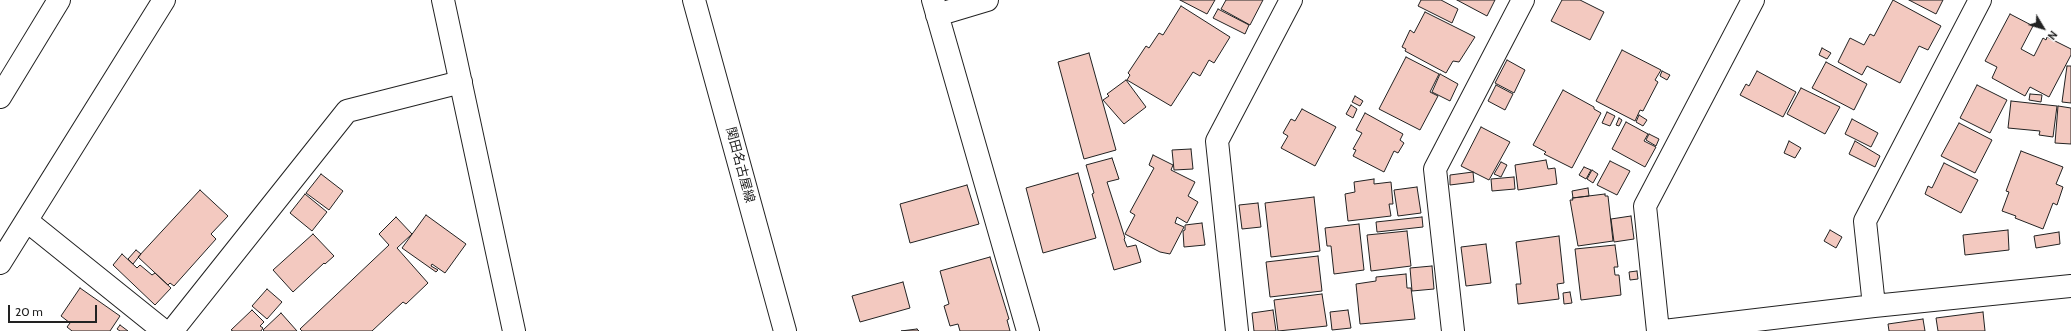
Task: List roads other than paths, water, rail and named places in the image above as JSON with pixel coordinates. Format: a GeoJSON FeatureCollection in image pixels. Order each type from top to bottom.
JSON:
{"type":"FeatureCollection","features":[{"type":"Feature","properties":{"kind":"street"},"geometry":{"type":"LineString","coordinates":[[0,97],[59,0]]}},
{"type":"Feature","properties":{"kind":"street"},"geometry":{"type":"LineString","coordinates":[[0,263],[164,0]]}},
{"type":"Feature","properties":{"kind":"street"},"geometry":{"type":"LineString","coordinates":[[443,0],[514,331]]}},
{"type":"Feature","properties":{"kind":"street","name":"関田名古屋線"},"geometry":{"type":"LineString","coordinates":[[694,0],[786,331]]}},
{"type":"Feature","properties":{"kind":"street"},"geometry":{"type":"LineString","coordinates":[[987,0],[935,7],[1028,331]]}},
{"type":"Feature","properties":{"kind":"street"},"geometry":{"type":"LineString","coordinates":[[1238,331],[1218,141],[1291,0]]}},
{"type":"Feature","properties":{"kind":"street"},"geometry":{"type":"LineString","coordinates":[[1453,331],[1435,169],[1523,0]]}},
{"type":"Feature","properties":{"kind":"street"},"geometry":{"type":"LineString","coordinates":[[1658,331],[1645,206],[1753,0]]}},
{"type":"Feature","properties":{"kind":"street"},"geometry":{"type":"LineString","coordinates":[[1874,306],[1865,221],[1980,0]]}},
{"type":"Feature","properties":{"kind":"street"},"geometry":{"type":"LineString","coordinates":[[172,331],[347,110],[461,82]]}},
{"type":"Feature","properties":{"kind":"street"},"geometry":{"type":"LineString","coordinates":[[27,221],[164,331]]}},
{"type":"Feature","properties":{"kind":"street"},"geometry":{"type":"LineString","coordinates":[[1664,331],[1874,306],[2071,286]]}}]}
